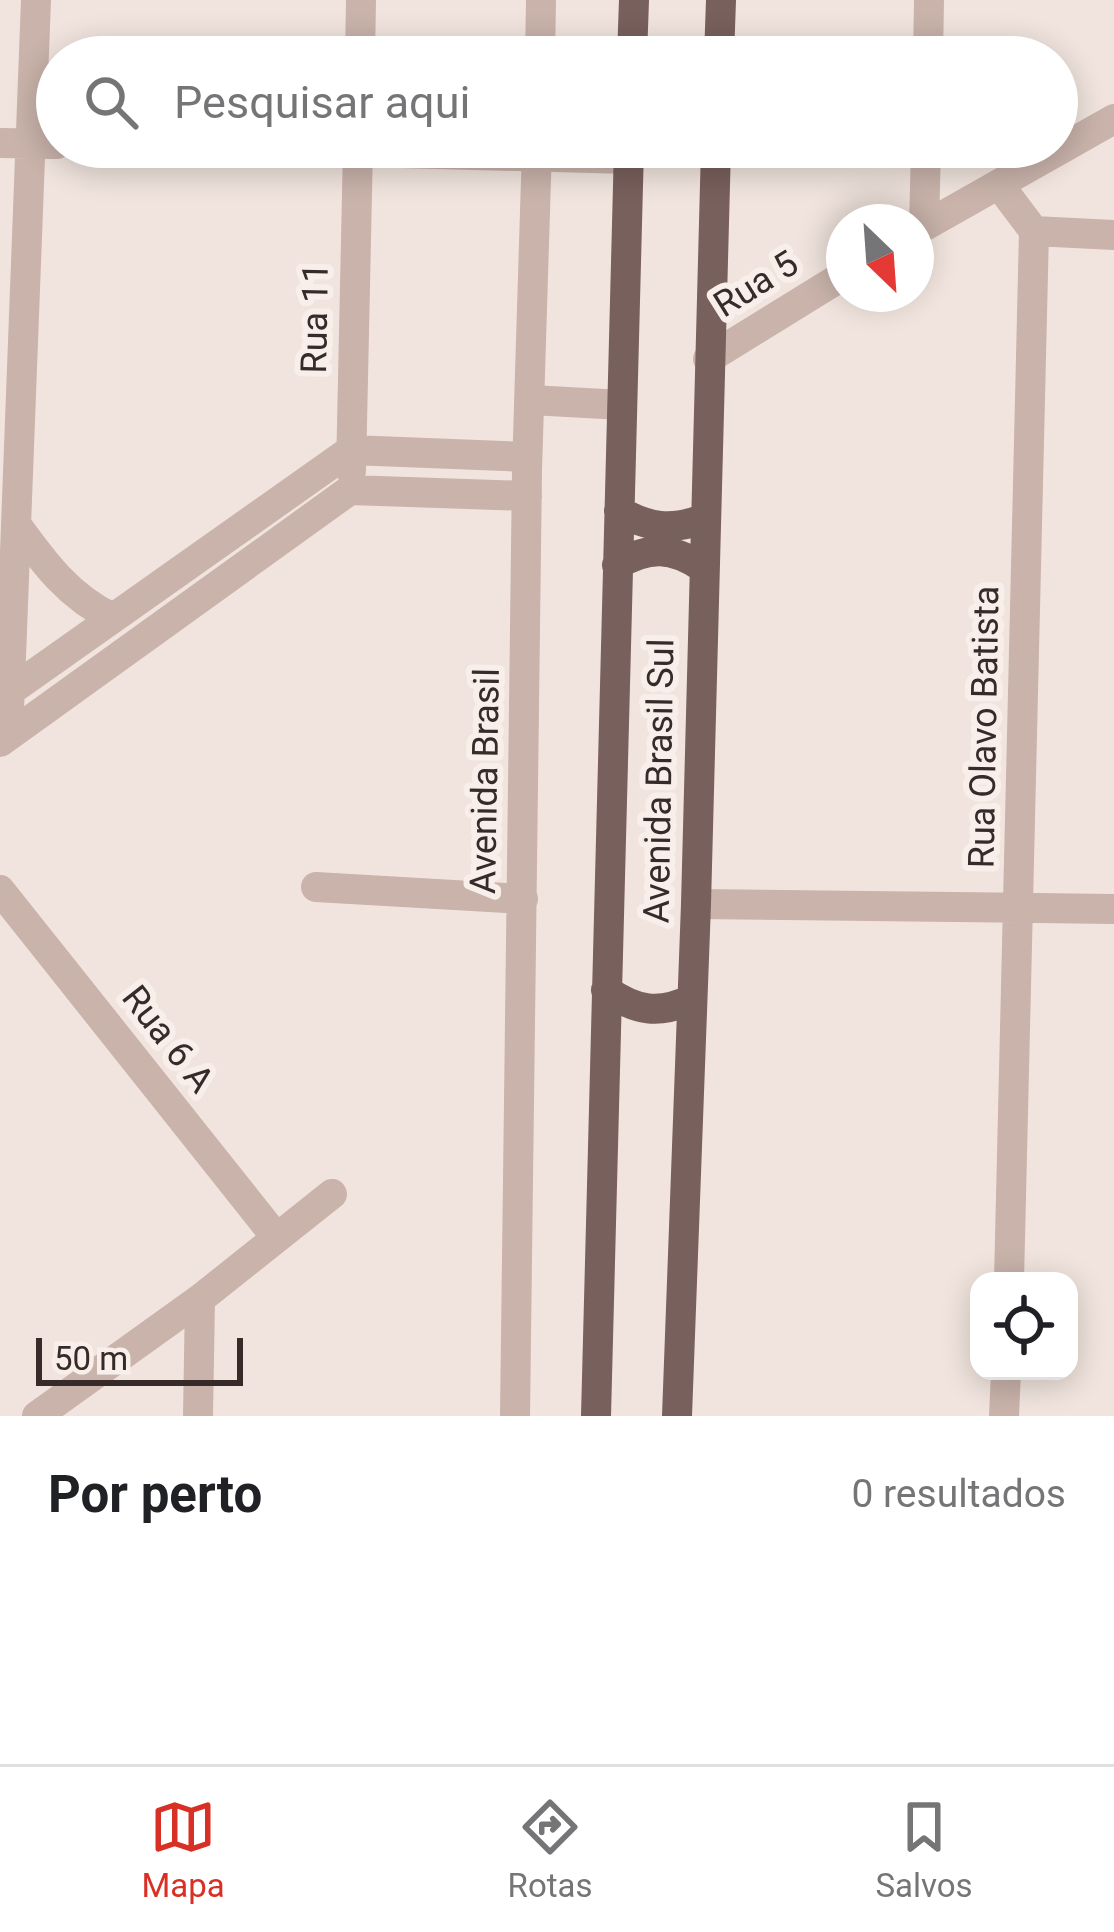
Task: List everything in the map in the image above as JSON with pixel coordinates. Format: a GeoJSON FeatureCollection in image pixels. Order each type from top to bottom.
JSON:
{"type":"FeatureCollection","features":[{"type":"Feature","properties":{"kind":"main road"},"geometry":{"type":"LineString","coordinates":[[633,36],[634,0]]}},
{"type":"Feature","properties":{"kind":"main road"},"geometry":{"type":"LineString","coordinates":[[719,36],[721,0]]}},
{"type":"Feature","properties":{"kind":"main road","name":"Avenida Brasil Sul"},"geometry":{"type":"LineString","coordinates":[[596,1416],[628,168]]}},
{"type":"Feature","properties":{"kind":"main road","name":"Avenida Brasil Sul"},"geometry":{"type":"LineString","coordinates":[[677,1416],[715,168]]}},
{"type":"Feature","properties":{"kind":"main road"},"geometry":{"type":"LineString","coordinates":[[619,511],[660,528],[703,519]]}},
{"type":"Feature","properties":{"kind":"main road"},"geometry":{"type":"LineString","coordinates":[[617,565],[638,553],[661,549],[683,554],[703,567]]}},
{"type":"Feature","properties":{"kind":"main road"},"geometry":{"type":"LineString","coordinates":[[606,990],[648,1011],[671,1009],[692,1000]]}},
{"type":"Feature","properties":{"kind":"main road"},"geometry":{"type":"LineString","coordinates":[[605,1033],[648,1027],[690,1035]]}},
{"type":"Feature","properties":{"kind":"street"},"geometry":{"type":"LineString","coordinates":[[36,0],[38,36]]}},
{"type":"Feature","properties":{"kind":"street"},"geometry":{"type":"LineString","coordinates":[[360,36],[361,0]]}},
{"type":"Feature","properties":{"kind":"street"},"geometry":{"type":"LineString","coordinates":[[540,36],[541,0]]}},
{"type":"Feature","properties":{"kind":"street"},"geometry":{"type":"LineString","coordinates":[[928,36],[929,0]]}},
{"type":"Feature","properties":{"kind":"street"},"geometry":{"type":"LineString","coordinates":[[1078,140],[1114,119]]}},
{"type":"Feature","properties":{"kind":"street"},"geometry":{"type":"LineString","coordinates":[[0,143],[36,144]]}},
{"type":"Feature","properties":{"kind":"street"},"geometry":{"type":"LineString","coordinates":[[4,739],[16,524],[11,375],[41,168]]}},
{"type":"Feature","properties":{"kind":"street","name":"Rua 11"},"geometry":{"type":"LineString","coordinates":[[350,490],[358,168]]}},
{"type":"Feature","properties":{"kind":"street","name":"Avenida Brasil"},"geometry":{"type":"LineString","coordinates":[[515,1416],[527,457],[537,168]]}},
{"type":"Feature","properties":{"kind":"street"},"geometry":{"type":"LineString","coordinates":[[922,204],[924,168]]}},
{"type":"Feature","properties":{"kind":"street"},"geometry":{"type":"LineString","coordinates":[[934,220],[1029,168]]}},
{"type":"Feature","properties":{"kind":"street"},"geometry":{"type":"LineString","coordinates":[[1000,185],[1034,231],[1114,235]]}},
{"type":"Feature","properties":{"kind":"street","name":"Rua Olavo Batista"},"geometry":{"type":"LineString","coordinates":[[1009,1272],[1034,231]]}},
{"type":"Feature","properties":{"kind":"street","name":"Rua 5"},"geometry":{"type":"LineString","coordinates":[[709,359],[826,286]]}},
{"type":"Feature","properties":{"kind":"street"},"geometry":{"type":"LineString","coordinates":[[531,400],[622,405]]}},
{"type":"Feature","properties":{"kind":"street"},"geometry":{"type":"LineString","coordinates":[[5,695],[351,450],[527,457]]}},
{"type":"Feature","properties":{"kind":"street"},"geometry":{"type":"LineString","coordinates":[[4,739],[350,490],[527,496]]}},
{"type":"Feature","properties":{"kind":"street"},"geometry":{"type":"LineString","coordinates":[[16,524],[82,603],[113,618]]}},
{"type":"Feature","properties":{"kind":"street"},"geometry":{"type":"LineString","coordinates":[[316,887],[523,899]]}},
{"type":"Feature","properties":{"kind":"street","name":"Rua 6 A"},"geometry":{"type":"LineString","coordinates":[[0,890],[276,1238]]}},
{"type":"Feature","properties":{"kind":"street"},"geometry":{"type":"LineString","coordinates":[[695,904],[1114,909]]}},
{"type":"Feature","properties":{"kind":"street"},"geometry":{"type":"LineString","coordinates":[[38,1416],[200,1299],[332,1194]]}},
{"type":"Feature","properties":{"kind":"street"},"geometry":{"type":"LineString","coordinates":[[198,1416],[200,1299]]}},
{"type":"Feature","properties":{"kind":"street"},"geometry":{"type":"LineString","coordinates":[[1004,1416],[1006,1380]]}}]}
